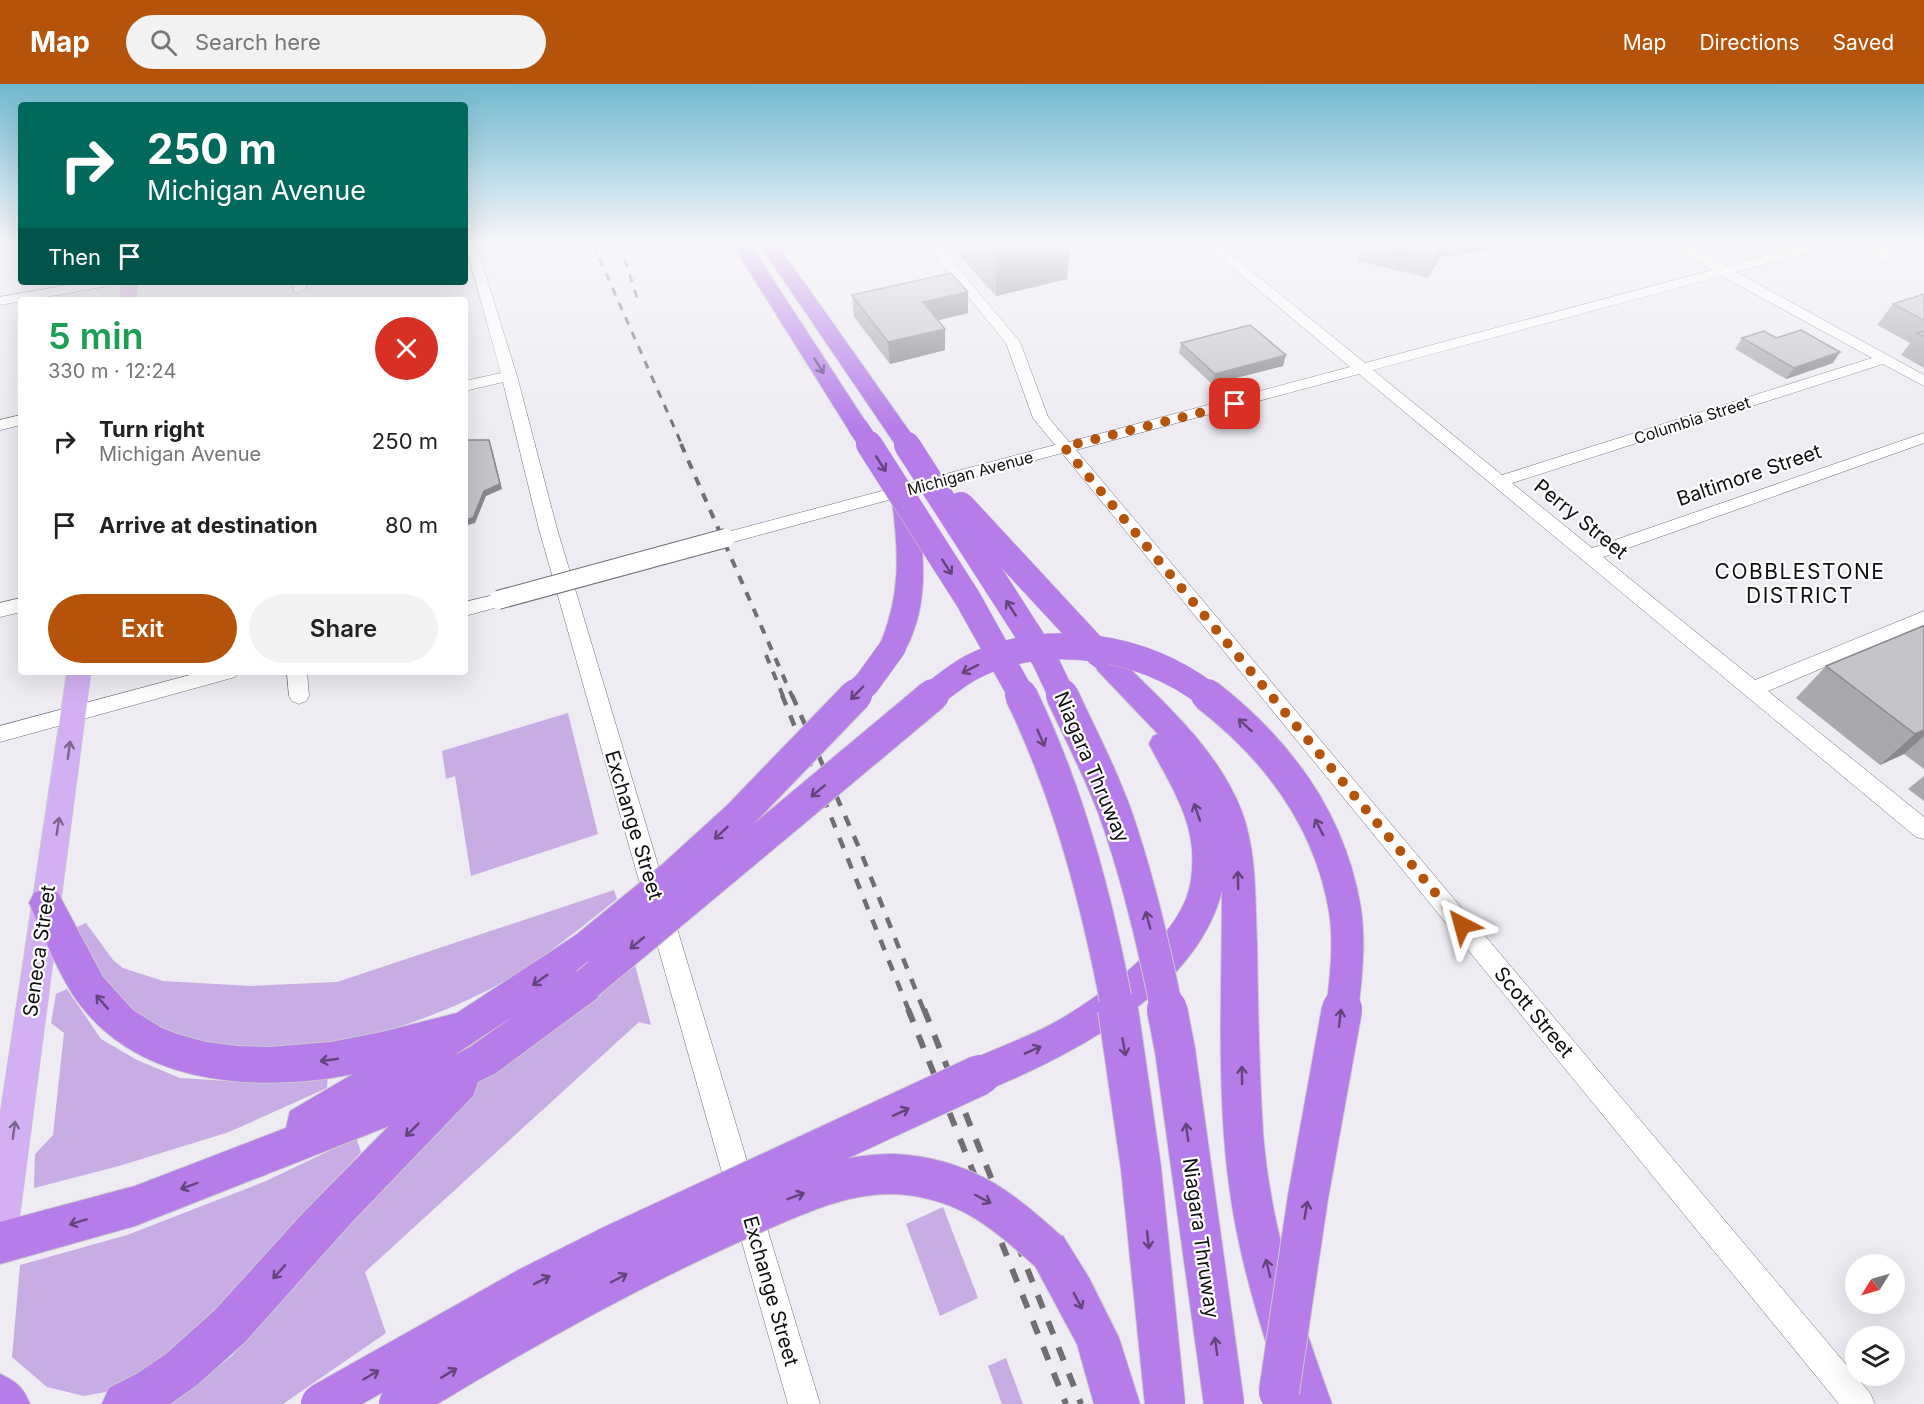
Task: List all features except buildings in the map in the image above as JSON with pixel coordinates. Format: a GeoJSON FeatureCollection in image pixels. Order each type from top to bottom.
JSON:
{"type":"FeatureCollection","features":[{"type":"Feature","properties":{"kind":"highway","name":"Niagara Thruway"},"geometry":{"type":"LineString","coordinates":[[780,306],[986,630],[1024,700],[1059,780],[1085,860],[1107,952],[1127,1066],[1166,1404]]}},
{"type":"Feature","properties":{"kind":"highway","name":"Niagara Thruway"},"geometry":{"type":"LineString","coordinates":[[811,306],[907,445],[1044,658],[1102,780],[1122,832],[1152,939],[1173,1039],[1224,1404]]}},
{"type":"Feature","properties":{"kind":"highway"},"geometry":{"type":"LineString","coordinates":[[907,445],[1194,758],[1224,808],[1233,834],[1238,868],[1246,1164],[1254,1214],[1272,1283],[1292,1354],[1310,1404]]}},
{"type":"Feature","properties":{"kind":"highway"},"geometry":{"type":"LineString","coordinates":[[0,1243],[135,1206],[396,1104],[474,1044],[671,878],[738,817],[867,683],[893,647],[904,624],[911,597],[913,573],[904,500]]}},
{"type":"Feature","properties":{"kind":"highway"},"geometry":{"type":"LineString","coordinates":[[46,903],[87,983],[99,1000],[115,1017],[142,1038],[186,1055],[236,1064],[281,1065],[474,1044],[587,984],[935,693],[976,665],[1017,652],[1051,648],[1096,648],[1122,653],[1152,663],[1188,681],[1223,705],[1261,740],[1304,798],[1324,837],[1344,912],[1347,956],[1338,1030],[1301,1238],[1278,1404]]}},
{"type":"Feature","properties":{"kind":"highway"},"geometry":{"type":"LineString","coordinates":[[321,1404],[529,1287],[613,1245],[1061,1038],[1118,1000],[1148,974],[1180,939],[1203,899],[1208,873],[1208,845],[1197,809],[1181,773],[1159,736],[1108,664]]}},
{"type":"Feature","properties":{"kind":"highway"},"geometry":{"type":"LineString","coordinates":[[125,1404],[163,1384],[201,1354],[232,1324],[370,1171],[474,1044]]}},
{"type":"Feature","properties":{"kind":"highway"},"geometry":{"type":"LineString","coordinates":[[399,1404],[542,1318],[702,1236],[800,1194],[857,1177],[905,1174],[953,1184],[1000,1208],[1048,1251],[1074,1293],[1097,1338],[1117,1404]]}},
{"type":"Feature","properties":{"kind":"highway"},"geometry":{"type":"LineString","coordinates":[[0,1397],[8,1404]]}},
{"type":"Feature","properties":{"kind":"main road","name":"Seneca Street"},"geometry":{"type":"LineString","coordinates":[[0,1230],[79,675]]}},
{"type":"Feature","properties":{"kind":"street","name":"Exchange Street"},"geometry":{"type":"LineString","coordinates":[[488,306],[509,376],[548,529],[804,1404]]}},
{"type":"Feature","properties":{"kind":"street","name":"Scott Street"},"geometry":{"type":"LineString","coordinates":[[982,306],[1012,342],[1030,396],[1041,418],[1064,447],[1859,1404]]}},
{"type":"Feature","properties":{"kind":"street","name":"Perry Street"},"geometry":{"type":"LineString","coordinates":[[1284,306],[1924,830]]}},
{"type":"Feature","properties":{"kind":"street","name":"Michigan Avenue"},"geometry":{"type":"LineString","coordinates":[[468,608],[1595,306]]}},
{"type":"Feature","properties":{"kind":"street"},"geometry":{"type":"LineString","coordinates":[[1787,306],[1924,381]]}},
{"type":"Feature","properties":{"kind":"street","name":"Columbia Street"},"geometry":{"type":"LineString","coordinates":[[1500,481],[1884,359]]}},
{"type":"Feature","properties":{"kind":"street"},"geometry":{"type":"LineString","coordinates":[[468,385],[509,376]]}},
{"type":"Feature","properties":{"kind":"street"},"geometry":{"type":"LineString","coordinates":[[0,425],[18,421]]}},
{"type":"Feature","properties":{"kind":"street","name":"Baltimore Street"},"geometry":{"type":"LineString","coordinates":[[1589,555],[1924,438]]}},
{"type":"Feature","properties":{"kind":"street"},"geometry":{"type":"LineString","coordinates":[[0,610],[18,606]]}},
{"type":"Feature","properties":{"kind":"street"},"geometry":{"type":"LineString","coordinates":[[1752,688],[1924,618]]}},
{"type":"Feature","properties":{"kind":"street"},"geometry":{"type":"LineString","coordinates":[[0,734],[217,675]]}},
{"type":"Feature","properties":{"kind":"street"},"geometry":{"type":"LineString","coordinates":[[297,675],[299,696]]}},
{"type":"Feature","properties":{"kind":"shaded area"},"geometry":{"type":"Polygon","coordinates":[[[568,713],[598,834],[471,876],[455,776],[446,779],[442,751],[568,713]]]}},
{"type":"Feature","properties":{"kind":"shaded area"},"geometry":{"type":"Polygon","coordinates":[[[614,890],[617,899],[585,925],[535,962],[482,993],[402,1026],[312,1047],[267,1050],[223,1047],[181,1036],[142,1017],[114,996],[101,981],[90,961],[77,927],[86,923],[113,960],[123,968],[163,981],[251,986],[337,982],[614,890]]]}},
{"type":"Feature","properties":{"kind":"shaded area"},"geometry":{"type":"Polygon","coordinates":[[[635,965],[651,1025],[639,1022],[365,1272],[386,1333],[283,1404],[170,1404],[232,1356],[396,1163],[481,1078],[635,965]]]}},
{"type":"Feature","properties":{"kind":"shaded area"},"geometry":{"type":"Polygon","coordinates":[[[67,989],[101,1039],[137,1060],[180,1078],[244,1082],[328,1074],[327,1088],[229,1132],[119,1166],[34,1188],[35,1154],[53,1135],[64,1033],[51,1023],[56,994],[67,989]]]}},
{"type":"Feature","properties":{"kind":"shaded area"},"geometry":{"type":"Polygon","coordinates":[[[356,1138],[361,1152],[201,1329],[117,1390],[84,1396],[47,1387],[12,1357],[20,1265],[127,1235],[266,1181],[356,1138]]]}},
{"type":"Feature","properties":{"kind":"shaded area"},"geometry":{"type":"Polygon","coordinates":[[[943,1207],[978,1298],[940,1316],[906,1224],[943,1207]]]}},
{"type":"Feature","properties":{"kind":"shaded area"},"geometry":{"type":"Polygon","coordinates":[[[1006,1358],[1023,1404],[1002,1404],[988,1366],[1006,1358]]]}},
{"type":"Feature","properties":{"kind":"railway"},"geometry":{"type":"LineString","coordinates":[[620,306],[682,445]]}},
{"type":"Feature","properties":{"kind":"railway"},"geometry":{"type":"LineString","coordinates":[[681,444],[792,696]]}},
{"type":"Feature","properties":{"kind":"railway"},"geometry":{"type":"LineString","coordinates":[[766,655],[783,696]]}},
{"type":"Feature","properties":{"kind":"railway"},"geometry":{"type":"LineString","coordinates":[[782,695],[909,1011]]}},
{"type":"Feature","properties":{"kind":"railway"},"geometry":{"type":"LineString","coordinates":[[792,695],[860,850],[924,1011]]}},
{"type":"Feature","properties":{"kind":"railway"},"geometry":{"type":"LineString","coordinates":[[908,1009],[1066,1404]]}},
{"type":"Feature","properties":{"kind":"railway"},"geometry":{"type":"LineString","coordinates":[[924,1009],[1081,1404]]}},
{"type":"Feature","properties":{"kind":"district","name":"COBBLESTONE DISTRICT"},"geometry":{"type":"Point","coordinates":[1800,584]}},
{"type":"Feature","properties":{"kind":"route"},"geometry":{"type":"LineString","coordinates":[[1235,404],[1064,447],[1462,925]]}}]}
